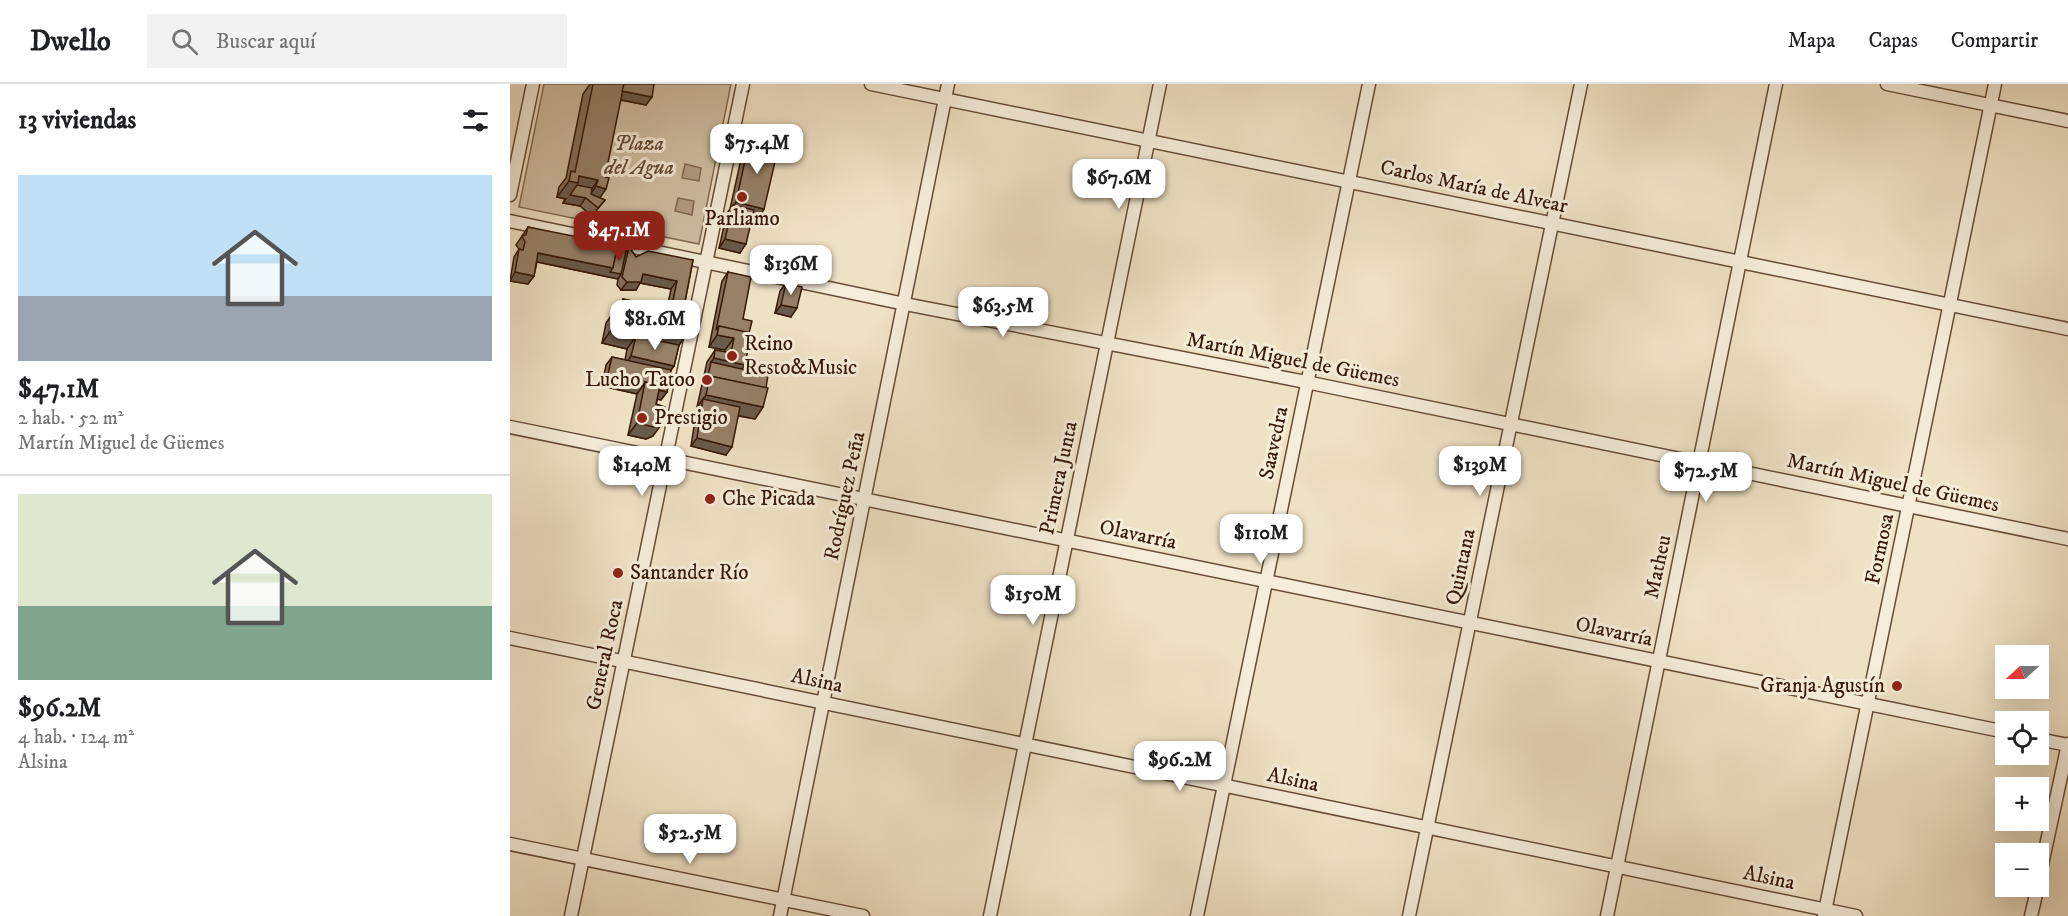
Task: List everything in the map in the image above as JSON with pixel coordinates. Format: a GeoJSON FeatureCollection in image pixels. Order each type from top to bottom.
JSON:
{"type":"FeatureCollection","features":[{"type":"Feature","properties":{"kind":"street"},"geometry":{"type":"LineString","coordinates":[[510,195],[533,84]]}},
{"type":"Feature","properties":{"kind":"street","name":"General Roca"},"geometry":{"type":"LineString","coordinates":[[571,916],[743,84]]}},
{"type":"Feature","properties":{"kind":"street","name":"Carlos María de Alvear"},"geometry":{"type":"LineString","coordinates":[[871,84],[2068,329]]}},
{"type":"Feature","properties":{"kind":"street","name":"Rodríguez Peña"},"geometry":{"type":"LineString","coordinates":[[780,916],[948,84]]}},
{"type":"Feature","properties":{"kind":"street","name":"Primera Junta"},"geometry":{"type":"LineString","coordinates":[[990,916],[1160,84]]}},
{"type":"Feature","properties":{"kind":"street","name":"Saavedra"},"geometry":{"type":"LineString","coordinates":[[1197,916],[1347,181],[1369,84]]}},
{"type":"Feature","properties":{"kind":"street","name":"Quintana"},"geometry":{"type":"LineString","coordinates":[[1409,916],[1581,84]]}},
{"type":"Feature","properties":{"kind":"street","name":"Matheu"},"geometry":{"type":"LineString","coordinates":[[1607,916],[1776,84]]}},
{"type":"Feature","properties":{"kind":"street"},"geometry":{"type":"LineString","coordinates":[[1887,84],[2068,121]]}},
{"type":"Feature","properties":{"kind":"street","name":"Formosa"},"geometry":{"type":"LineString","coordinates":[[1825,913],[1995,84]]}},
{"type":"Feature","properties":{"kind":"street","name":"Martín Miguel de Güemes"},"geometry":{"type":"LineString","coordinates":[[510,221],[905,304],[1306,382],[2068,539]]}},
{"type":"Feature","properties":{"kind":"street","name":"Olavarría"},"geometry":{"type":"LineString","coordinates":[[510,427],[1995,730]]}},
{"type":"Feature","properties":{"kind":"street","name":"Alsina"},"geometry":{"type":"LineString","coordinates":[[510,638],[1427,827],[1825,913],[1856,916]]}},
{"type":"Feature","properties":{"kind":"street"},"geometry":{"type":"LineString","coordinates":[[2047,843],[2068,745],[2049,741]]}},
{"type":"Feature","properties":{"kind":"street"},"geometry":{"type":"LineString","coordinates":[[510,844],[863,916]]}},
{"type":"Feature","properties":{"kind":"street"},"geometry":{"type":"LineString","coordinates":[[2031,916],[2035,897]]}},
{"type":"Feature","properties":{"kind":"green space","name":"Plaza del Agua"},"geometry":{"type":"Polygon","coordinates":[[[544,84],[731,84],[699,244],[519,207],[544,84]]]}},
{"type":"Feature","properties":{"kind":"shaded area"},"geometry":{"type":"Polygon","coordinates":[[[685,164],[701,168],[699,181],[682,178],[685,164]]]}},
{"type":"Feature","properties":{"kind":"shaded area"},"geometry":{"type":"Polygon","coordinates":[[[678,198],[694,201],[692,215],[675,211],[678,198]]]}},
{"type":"Feature","properties":{"kind":"building"},"geometry":{"type":"Polygon","coordinates":[[[593,84],[624,84],[605,177],[609,178],[606,189],[596,186],[598,180],[579,176],[578,183],[569,181],[571,171],[575,172],[593,84]]]}},
{"type":"Feature","properties":{"kind":"building"},"geometry":{"type":"Polygon","coordinates":[[[624,84],[654,84],[652,97],[622,91],[624,84]]]}},
{"type":"Feature","properties":{"kind":"building"},"geometry":{"type":"Polygon","coordinates":[[[749,142],[778,149],[764,209],[736,202],[749,142]]]}},
{"type":"Feature","properties":{"kind":"building"},"geometry":{"type":"Polygon","coordinates":[[[577,185],[592,188],[591,194],[605,200],[598,208],[586,198],[570,195],[577,185]]]}},
{"type":"Feature","properties":{"kind":"building"},"geometry":{"type":"Polygon","coordinates":[[[733,205],[754,210],[746,244],[725,239],[733,205]]]}},
{"type":"Feature","properties":{"kind":"building"},"geometry":{"type":"Polygon","coordinates":[[[528,227],[618,245],[613,268],[538,253],[534,276],[515,272],[519,249],[523,250],[525,242],[522,236],[526,235],[528,227]]]}},
{"type":"Feature","properties":{"kind":"building"},"geometry":{"type":"Polygon","coordinates":[[[629,247],[636,257],[648,251],[693,260],[683,312],[671,310],[677,281],[643,274],[641,282],[627,282],[622,277],[629,247]]]}},
{"type":"Feature","properties":{"kind":"building"},"geometry":{"type":"Polygon","coordinates":[[[617,249],[626,251],[621,274],[610,272],[617,249]]]}},
{"type":"Feature","properties":{"kind":"building"},"geometry":{"type":"Polygon","coordinates":[[[728,272],[751,277],[743,319],[752,321],[749,333],[719,326],[716,330],[728,272]]]}},
{"type":"Feature","properties":{"kind":"building"},"geometry":{"type":"Polygon","coordinates":[[[786,283],[802,287],[797,308],[781,305],[786,283]]]}},
{"type":"Feature","properties":{"kind":"building"},"geometry":{"type":"Polygon","coordinates":[[[623,299],[691,314],[687,334],[618,320],[623,299]]]}},
{"type":"Feature","properties":{"kind":"building"},"geometry":{"type":"Polygon","coordinates":[[[719,326],[751,333],[745,365],[714,358],[715,350],[731,353],[734,338],[717,335],[719,326]]]}},
{"type":"Feature","properties":{"kind":"building"},"geometry":{"type":"Polygon","coordinates":[[[636,336],[679,345],[674,366],[631,356],[636,336]]]}},
{"type":"Feature","properties":{"kind":"building"},"geometry":{"type":"Polygon","coordinates":[[[612,357],[671,370],[667,392],[659,390],[660,386],[645,382],[643,386],[607,378],[612,357]]]}},
{"type":"Feature","properties":{"kind":"building"},"geometry":{"type":"Polygon","coordinates":[[[711,362],[768,375],[766,388],[710,376],[707,380],[711,362]]]}},
{"type":"Feature","properties":{"kind":"building"},"geometry":{"type":"Polygon","coordinates":[[[710,376],[768,388],[763,407],[706,395],[710,376]]]}},
{"type":"Feature","properties":{"kind":"building"},"geometry":{"type":"Polygon","coordinates":[[[645,382],[660,386],[656,404],[665,407],[662,424],[654,427],[637,423],[645,382]]]}},
{"type":"Feature","properties":{"kind":"building"},"geometry":{"type":"Polygon","coordinates":[[[703,399],[740,407],[732,447],[697,438],[703,399]]]}},
{"type":"Feature","properties":{"kind":"place","name":"Parliamo"},"geometry":{"type":"Point","coordinates":[742,197]}},
{"type":"Feature","properties":{"kind":"place","name":"Reino Resto&Music"},"geometry":{"type":"Point","coordinates":[732,356]}},
{"type":"Feature","properties":{"kind":"place","name":"Lucho Tatoo"},"geometry":{"type":"Point","coordinates":[707,380]}},
{"type":"Feature","properties":{"kind":"place","name":"Prestigio"},"geometry":{"type":"Point","coordinates":[642,418]}},
{"type":"Feature","properties":{"kind":"place","name":"Che Picada"},"geometry":{"type":"Point","coordinates":[710,499]}},
{"type":"Feature","properties":{"kind":"place","name":"Santander Río"},"geometry":{"type":"Point","coordinates":[618,573]}},
{"type":"Feature","properties":{"kind":"place","name":"Granja Agustín"},"geometry":{"type":"Point","coordinates":[1897,686]}}]}
